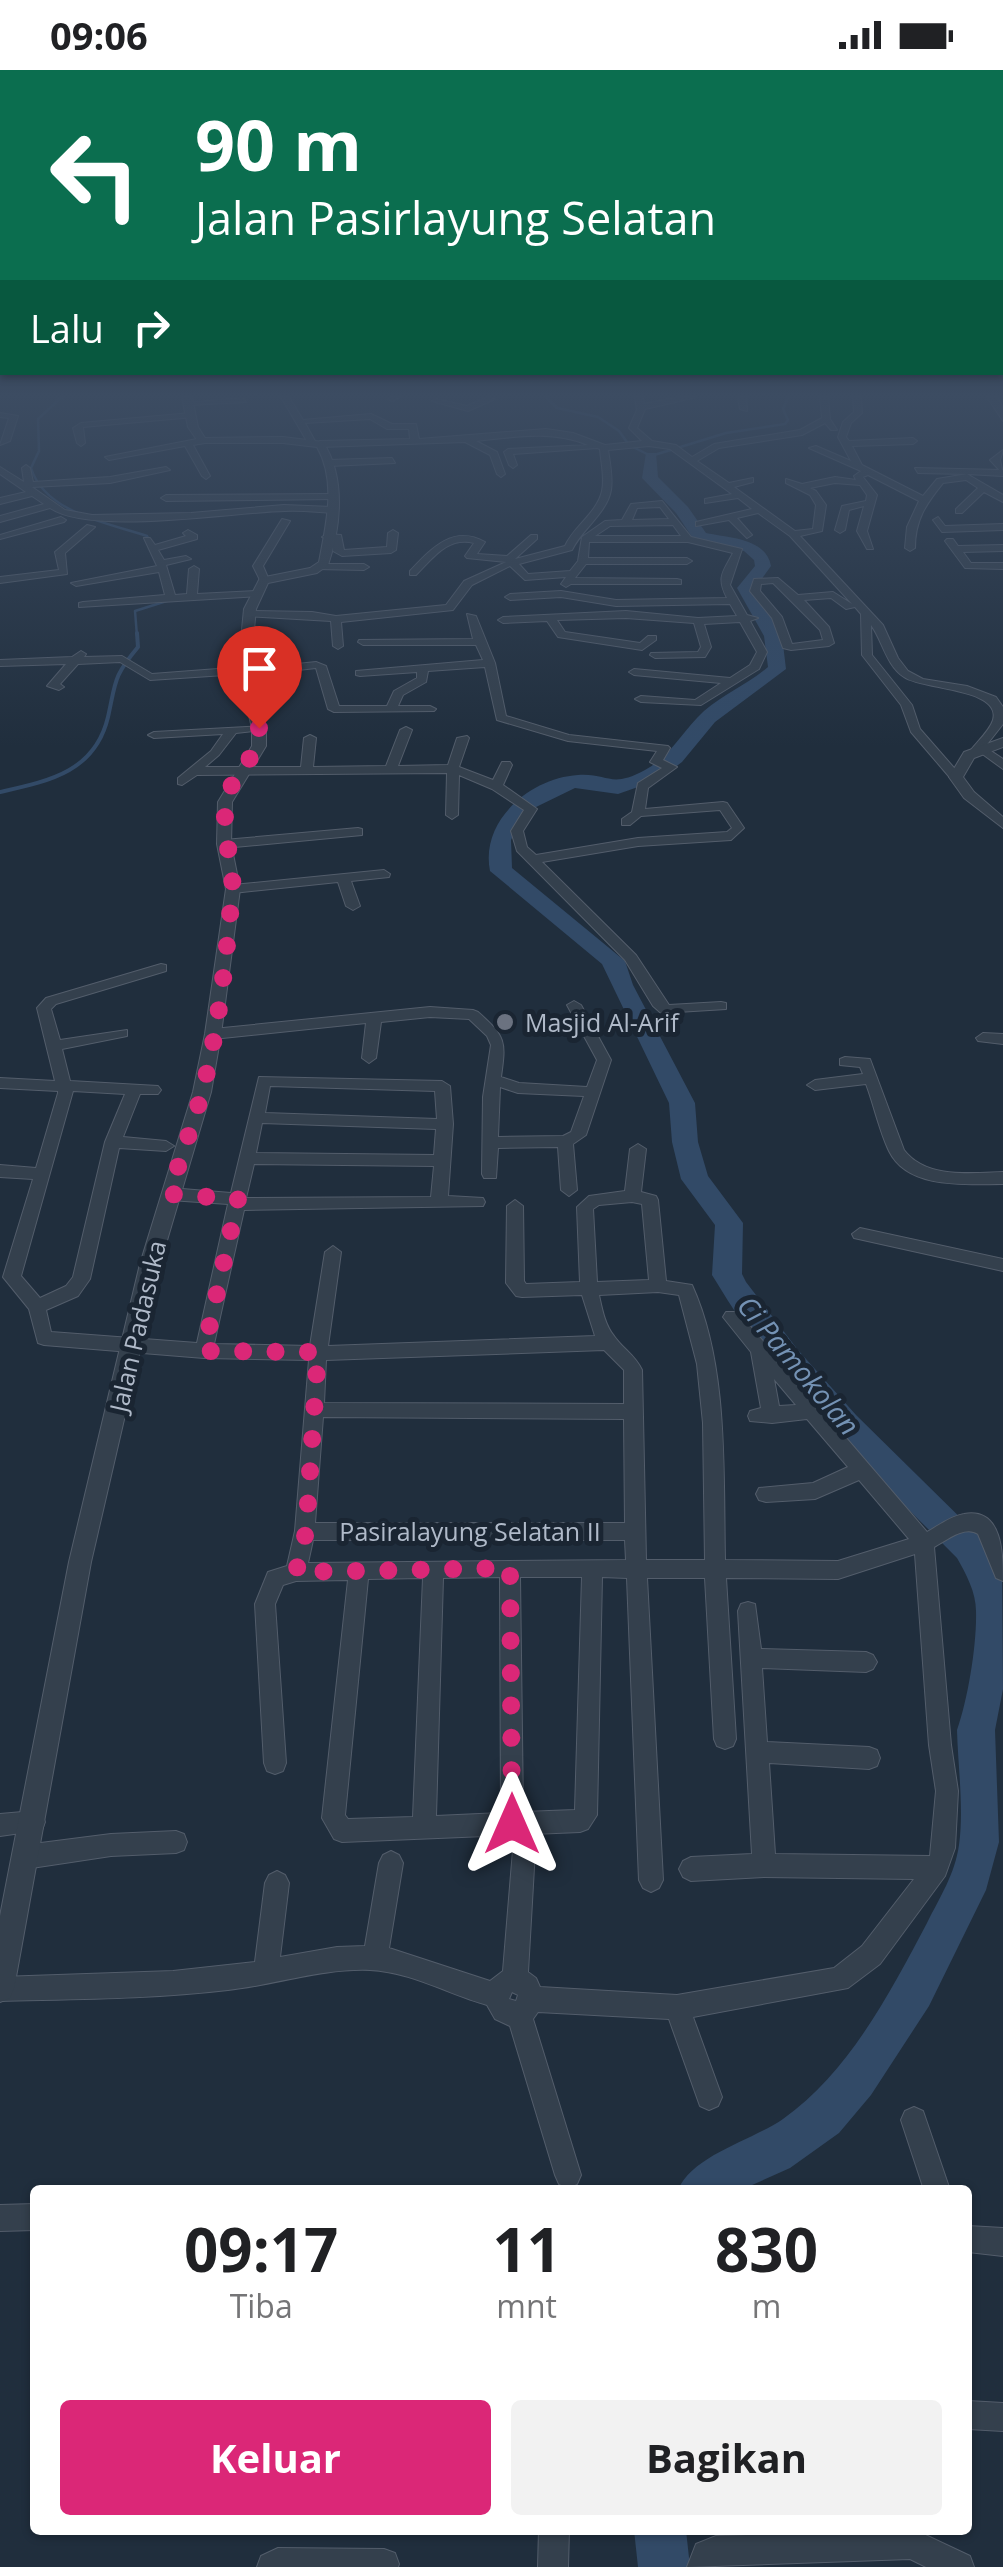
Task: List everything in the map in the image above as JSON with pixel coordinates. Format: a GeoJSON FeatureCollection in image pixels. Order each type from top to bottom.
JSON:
{"type":"FeatureCollection","features":[{"type":"Feature","properties":{"kind":"street"},"geometry":{"type":"LineString","coordinates":[[53,514],[60,520]]}},
{"type":"Feature","properties":{"kind":"street"},"geometry":{"type":"LineString","coordinates":[[67,514],[104,518],[185,514]]}},
{"type":"Feature","properties":{"kind":"street"},"geometry":{"type":"LineString","coordinates":[[320,567],[326,558],[331,514]]}},
{"type":"Feature","properties":{"kind":"street"},"geometry":{"type":"LineString","coordinates":[[250,614],[336,619],[435,610],[456,604],[463,586],[512,560],[569,548],[576,532],[594,514]]}},
{"type":"Feature","properties":{"kind":"street"},"geometry":{"type":"LineString","coordinates":[[626,522],[630,514]]}},
{"type":"Feature","properties":{"kind":"street"},"geometry":{"type":"LineString","coordinates":[[668,514],[688,538]]}},
{"type":"Feature","properties":{"kind":"street"},"geometry":{"type":"LineString","coordinates":[[732,518],[733,514]]}},
{"type":"Feature","properties":{"kind":"street"},"geometry":{"type":"LineString","coordinates":[[764,514],[793,534],[879,627],[893,660],[904,673],[920,682],[967,689],[997,704],[999,722],[956,777]]}},
{"type":"Feature","properties":{"kind":"street"},"geometry":{"type":"LineString","coordinates":[[793,534],[815,532],[821,514]]}},
{"type":"Feature","properties":{"kind":"street"},"geometry":{"type":"LineString","coordinates":[[840,530],[844,514]]}},
{"type":"Feature","properties":{"kind":"street"},"geometry":{"type":"LineString","coordinates":[[865,514],[862,531],[870,546]]}},
{"type":"Feature","properties":{"kind":"street"},"geometry":{"type":"LineString","coordinates":[[910,548],[909,528],[915,514]]}},
{"type":"Feature","properties":{"kind":"street"},"geometry":{"type":"LineString","coordinates":[[699,524],[732,518]]}},
{"type":"Feature","properties":{"kind":"street"},"geometry":{"type":"LineString","coordinates":[[732,518],[747,535]]}},
{"type":"Feature","properties":{"kind":"street"},"geometry":{"type":"LineString","coordinates":[[0,580],[64,572],[60,552],[90,526],[60,520],[2,537]]}},
{"type":"Feature","properties":{"kind":"street"},"geometry":{"type":"LineString","coordinates":[[938,520],[942,529],[1003,527]]}},
{"type":"Feature","properties":{"kind":"street"},"geometry":{"type":"LineString","coordinates":[[154,735],[259,728],[244,672],[250,614],[264,580],[258,566],[285,522]]}},
{"type":"Feature","properties":{"kind":"street"},"geometry":{"type":"LineString","coordinates":[[561,594],[583,561],[585,539],[608,523],[672,522]]}},
{"type":"Feature","properties":{"kind":"street"},"geometry":{"type":"LineString","coordinates":[[170,598],[162,566],[149,545],[194,537],[188,533]]}},
{"type":"Feature","properties":{"kind":"street"},"geometry":{"type":"LineString","coordinates":[[328,537],[338,538],[339,552],[391,550],[392,533]]}},
{"type":"Feature","properties":{"kind":"street"},"geometry":{"type":"LineString","coordinates":[[413,573],[444,540],[482,537],[470,556],[512,560],[526,577]]}},
{"type":"Feature","properties":{"kind":"street"},"geometry":{"type":"LineString","coordinates":[[512,560],[534,537]]}},
{"type":"Feature","properties":{"kind":"street"},"geometry":{"type":"LineString","coordinates":[[585,539],[688,538],[739,551],[726,576],[732,601],[746,619],[762,656],[755,667],[694,704],[641,699]]}},
{"type":"Feature","properties":{"kind":"street"},"geometry":{"type":"LineString","coordinates":[[686,604],[678,582],[701,542]]}},
{"type":"Feature","properties":{"kind":"street"},"geometry":{"type":"LineString","coordinates":[[1003,548],[952,545],[968,566],[1003,566]]}},
{"type":"Feature","properties":{"kind":"street"},"geometry":{"type":"LineString","coordinates":[[76,583],[186,559]]}},
{"type":"Feature","properties":{"kind":"street"},"geometry":{"type":"LineString","coordinates":[[583,561],[687,561]]}},
{"type":"Feature","properties":{"kind":"street"},"geometry":{"type":"LineString","coordinates":[[264,580],[320,567],[364,567]]}},
{"type":"Feature","properties":{"kind":"street"},"geometry":{"type":"LineString","coordinates":[[192,598],[194,569]]}},
{"type":"Feature","properties":{"kind":"street"},"geometry":{"type":"LineString","coordinates":[[505,580],[526,577],[678,582]]}},
{"type":"Feature","properties":{"kind":"street"},"geometry":{"type":"LineString","coordinates":[[757,580],[776,580],[796,598],[825,629],[828,644],[788,646],[755,591],[757,580]]}},
{"type":"Feature","properties":{"kind":"street"},"geometry":{"type":"LineString","coordinates":[[83,605],[257,594]]}},
{"type":"Feature","properties":{"kind":"street"},"geometry":{"type":"LineString","coordinates":[[432,594],[435,610]]}},
{"type":"Feature","properties":{"kind":"street"},"geometry":{"type":"LineString","coordinates":[[510,597],[561,594],[602,602],[732,601]]}},
{"type":"Feature","properties":{"kind":"street"},"geometry":{"type":"LineString","coordinates":[[796,598],[833,595],[846,606],[863,611]]}},
{"type":"Feature","properties":{"kind":"street"},"geometry":{"type":"LineString","coordinates":[[863,611],[867,655],[906,706],[915,730],[969,795],[1003,824]]}},
{"type":"Feature","properties":{"kind":"street"},"geometry":{"type":"LineString","coordinates":[[403,612],[406,640]]}},
{"type":"Feature","properties":{"kind":"street"},"geometry":{"type":"LineString","coordinates":[[471,616],[477,642],[490,663],[501,697],[502,718],[568,738],[664,748],[656,762],[664,764],[638,791],[638,813]]}},
{"type":"Feature","properties":{"kind":"street"},"geometry":{"type":"LineString","coordinates":[[503,620],[677,617],[698,622],[769,617]]}},
{"type":"Feature","properties":{"kind":"street"},"geometry":{"type":"LineString","coordinates":[[551,618],[562,635],[642,647],[652,638],[585,638]]}},
{"type":"Feature","properties":{"kind":"street"},"geometry":{"type":"LineString","coordinates":[[336,619],[338,646]]}},
{"type":"Feature","properties":{"kind":"street"},"geometry":{"type":"LineString","coordinates":[[655,654],[695,657],[705,653],[698,622]]}},
{"type":"Feature","properties":{"kind":"street"},"geometry":{"type":"LineString","coordinates":[[362,642],[477,642]]}},
{"type":"Feature","properties":{"kind":"street"},"geometry":{"type":"LineString","coordinates":[[59,687],[52,686],[90,648]]}},
{"type":"Feature","properties":{"kind":"street"},"geometry":{"type":"LineString","coordinates":[[0,663],[122,659],[150,677],[316,664],[321,666],[334,710],[430,709]]}},
{"type":"Feature","properties":{"kind":"street"},"geometry":{"type":"LineString","coordinates":[[360,673],[490,663]]}},
{"type":"Feature","properties":{"kind":"street"},"geometry":{"type":"LineString","coordinates":[[391,708],[398,692],[422,680],[423,667]]}},
{"type":"Feature","properties":{"kind":"street"},"geometry":{"type":"LineString","coordinates":[[634,672],[731,681]]}},
{"type":"Feature","properties":{"kind":"street","name":"Jalan Padasuka"},"geometry":{"type":"LineString","coordinates":[[0,1988],[80,1562],[170,1194],[202,1092],[233,889],[224,844],[226,802],[258,746],[259,728]]}},
{"type":"Feature","properties":{"kind":"street"},"geometry":{"type":"LineString","coordinates":[[182,781],[232,730]]}},
{"type":"Feature","properties":{"kind":"street"},"geometry":{"type":"LineString","coordinates":[[391,768],[406,730]]}},
{"type":"Feature","properties":{"kind":"street"},"geometry":{"type":"LineString","coordinates":[[306,772],[310,738]]}},
{"type":"Feature","properties":{"kind":"street"},"geometry":{"type":"LineString","coordinates":[[452,815],[453,768],[463,738]]}},
{"type":"Feature","properties":{"kind":"street"},"geometry":{"type":"LineString","coordinates":[[977,752],[1003,742]]}},
{"type":"Feature","properties":{"kind":"street"},"geometry":{"type":"LineString","coordinates":[[977,752],[1003,765]]}},
{"type":"Feature","properties":{"kind":"street"},"geometry":{"type":"LineString","coordinates":[[496,786],[506,765]]}},
{"type":"Feature","properties":{"kind":"street"},"geometry":{"type":"LineString","coordinates":[[194,771],[453,768],[496,786],[531,809],[517,831],[520,848],[631,958],[658,1003],[666,1010],[721,1006]]}},
{"type":"Feature","properties":{"kind":"street"},"geometry":{"type":"LineString","coordinates":[[530,860],[638,842],[731,836],[738,828],[728,808],[722,806],[638,813],[626,822]]}},
{"type":"Feature","properties":{"kind":"street"},"geometry":{"type":"LineString","coordinates":[[224,844],[358,832]]}},
{"type":"Feature","properties":{"kind":"street"},"geometry":{"type":"LineString","coordinates":[[233,889],[384,874]]}},
{"type":"Feature","properties":{"kind":"street"},"geometry":{"type":"LineString","coordinates":[[343,878],[354,906]]}},
{"type":"Feature","properties":{"kind":"street"},"geometry":{"type":"LineString","coordinates":[[161,968],[46,1004],[44,1008],[67,1086],[12,1277],[37,1307],[40,1333],[49,1341],[204,1351],[318,1352],[607,1342]]}},
{"type":"Feature","properties":{"kind":"street"},"geometry":{"type":"LineString","coordinates":[[490,1144],[565,1141],[578,1135],[594,1092],[602,1054],[574,1005]]}},
{"type":"Feature","properties":{"kind":"street"},"geometry":{"type":"LineString","coordinates":[[213,1034],[430,1012],[473,1015],[486,1025],[498,1045],[490,1174]]}},
{"type":"Feature","properties":{"kind":"street"},"geometry":{"type":"LineString","coordinates":[[369,1058],[374,1018]]}},
{"type":"Feature","properties":{"kind":"street"},"geometry":{"type":"LineString","coordinates":[[55,1046],[122,1033]]}},
{"type":"Feature","properties":{"kind":"street"},"geometry":{"type":"LineString","coordinates":[[983,1038],[1003,1039]]}},
{"type":"Feature","properties":{"kind":"street"},"geometry":{"type":"LineString","coordinates":[[845,1062],[865,1062],[901,1161],[944,1175],[1003,1178]]}},
{"type":"Feature","properties":{"kind":"street"},"geometry":{"type":"LineString","coordinates":[[815,1085],[872,1078]]}},
{"type":"Feature","properties":{"kind":"street"},"geometry":{"type":"LineString","coordinates":[[204,1351],[262,1083],[266,1079],[440,1085],[445,1089],[439,1203]]}},
{"type":"Feature","properties":{"kind":"street"},"geometry":{"type":"LineString","coordinates":[[494,1080],[518,1088],[594,1092]]}},
{"type":"Feature","properties":{"kind":"street"},"geometry":{"type":"LineString","coordinates":[[0,1083],[153,1090]]}},
{"type":"Feature","properties":{"kind":"street"},"geometry":{"type":"LineString","coordinates":[[37,1307],[77,1288],[113,1142],[134,1090]]}},
{"type":"Feature","properties":{"kind":"street"},"geometry":{"type":"LineString","coordinates":[[255,1118],[444,1124]]}},
{"type":"Feature","properties":{"kind":"street"},"geometry":{"type":"LineString","coordinates":[[565,1141],[569,1190]]}},
{"type":"Feature","properties":{"kind":"street"},"geometry":{"type":"LineString","coordinates":[[113,1142],[166,1146]]}},
{"type":"Feature","properties":{"kind":"street"},"geometry":{"type":"LineString","coordinates":[[632,1196],[638,1149]]}},
{"type":"Feature","properties":{"kind":"street"},"geometry":{"type":"LineString","coordinates":[[246,1158],[442,1161]]}},
{"type":"Feature","properties":{"kind":"street"},"geometry":{"type":"LineString","coordinates":[[0,1170],[41,1174]]}},
{"type":"Feature","properties":{"kind":"street"},"geometry":{"type":"LineString","coordinates":[[170,1194],[237,1201],[477,1202]]}},
{"type":"Feature","properties":{"kind":"street"},"geometry":{"type":"LineString","coordinates":[[651,1880],[629,1359],[607,1342],[589,1288],[585,1207],[595,1200],[632,1196],[650,1200],[668,1286]]}},
{"type":"Feature","properties":{"kind":"street"},"geometry":{"type":"LineString","coordinates":[[516,1206],[517,1288],[668,1286],[686,1290],[706,1364],[725,1739]]}},
{"type":"Feature","properties":{"kind":"street"},"geometry":{"type":"LineString","coordinates":[[860,1234],[1003,1264]]}},
{"type":"Feature","properties":{"kind":"street"},"geometry":{"type":"LineString","coordinates":[[296,1572],[306,1532],[318,1352],[333,1252]]}},
{"type":"Feature","properties":{"kind":"street"},"geometry":{"type":"LineString","coordinates":[[0,1988],[194,1982],[266,1974],[333,1959],[376,1958],[420,1969],[463,1988],[515,1997],[677,2007],[839,1979],[871,1956],[938,1868],[948,1816],[940,1744],[932,1539],[864,1470],[732,1317]]}},
{"type":"Feature","properties":{"kind":"street"},"geometry":{"type":"LineString","coordinates":[[760,1352],[764,1416],[812,1411]]}},
{"type":"Feature","properties":{"kind":"street"},"geometry":{"type":"LineString","coordinates":[[315,1410],[634,1412]]}},
{"type":"Feature","properties":{"kind":"street"},"geometry":{"type":"LineString","coordinates":[[766,1494],[815,1491],[864,1470]]}},
{"type":"Feature","properties":{"kind":"street"},"geometry":{"type":"LineString","coordinates":[[275,1763],[265,1604],[275,1578],[296,1572],[510,1568],[838,1570],[932,1539],[964,1522],[977,1522],[986,1529],[1003,1572]]}},
{"type":"Feature","properties":{"kind":"street","name":"Pasiralayung Selatan II"},"geometry":{"type":"LineString","coordinates":[[306,1532],[634,1532]]}},
{"type":"Feature","properties":{"kind":"street"},"geometry":{"type":"LineString","coordinates":[[510,1568],[512,1824]]}},
{"type":"Feature","properties":{"kind":"street"},"geometry":{"type":"LineString","coordinates":[[359,1573],[334,1818],[342,1831],[580,1821],[586,1815],[592,1569]]}},
{"type":"Feature","properties":{"kind":"street"},"geometry":{"type":"LineString","coordinates":[[424,1828],[433,1570]]}},
{"type":"Feature","properties":{"kind":"street"},"geometry":{"type":"LineString","coordinates":[[748,1611],[764,1864]]}},
{"type":"Feature","properties":{"kind":"street"},"geometry":{"type":"LineString","coordinates":[[752,1658],[866,1662]]}},
{"type":"Feature","properties":{"kind":"street"},"geometry":{"type":"LineString","coordinates":[[757,1752],[868,1758]]}},
{"type":"Feature","properties":{"kind":"street"},"geometry":{"type":"LineString","coordinates":[[0,1825],[34,1822]]}},
{"type":"Feature","properties":{"kind":"street"},"geometry":{"type":"LineString","coordinates":[[25,1857],[176,1842]]}},
{"type":"Feature","properties":{"kind":"street"},"geometry":{"type":"LineString","coordinates":[[524,1850],[515,1997],[568,2175]]}},
{"type":"Feature","properties":{"kind":"street"},"geometry":{"type":"LineString","coordinates":[[376,1958],[391,1863]]}},
{"type":"Feature","properties":{"kind":"street"},"geometry":{"type":"LineString","coordinates":[[691,1869],[764,1864],[938,1868]]}},
{"type":"Feature","properties":{"kind":"street"},"geometry":{"type":"LineString","coordinates":[[266,1974],[277,1882]]}},
{"type":"Feature","properties":{"kind":"street"},"geometry":{"type":"LineString","coordinates":[[677,2007],[709,2097]]}},
{"type":"Feature","properties":{"kind":"street"},"geometry":{"type":"LineString","coordinates":[[914,2120],[935,2185]]}},
{"type":"Feature","properties":{"kind":"street"},"geometry":{"type":"LineString","coordinates":[[0,2218],[30,2217]]}},
{"type":"Feature","properties":{"kind":"street"},"geometry":{"type":"LineString","coordinates":[[972,2239],[1003,2242]]}},
{"type":"Feature","properties":{"kind":"street"},"geometry":{"type":"LineString","coordinates":[[972,2415],[1003,2416]]}},
{"type":"Feature","properties":{"kind":"street"},"geometry":{"type":"LineString","coordinates":[[554,2535],[554,2567]]}},
{"type":"Feature","properties":{"kind":"street"},"geometry":{"type":"LineString","coordinates":[[702,2567],[707,2555],[716,2551],[912,2544],[959,2567]]}},
{"type":"Feature","properties":{"kind":"street"},"geometry":{"type":"LineString","coordinates":[[272,2567],[278,2562],[384,2564]]}},
{"type":"Feature","properties":{"kind":"waterway"},"geometry":{"type":"LineString","coordinates":[[79,514],[147,536],[151,543]]}},
{"type":"Feature","properties":{"kind":"waterway","name":"Ci Pamokolan"},"geometry":{"type":"LineString","coordinates":[[684,514],[700,537],[749,547],[762,558],[763,566],[746,588],[773,636],[777,669],[708,718],[675,758],[651,775],[618,788],[574,782],[529,802],[516,813],[500,840],[501,871],[613,961],[621,985],[682,1103],[685,1142],[695,1179],[729,1223],[727,1275],[787,1359],[845,1424],[969,1548],[985,1575],[994,1609],[982,1713],[976,1730],[979,1842],[972,1876],[914,1991],[856,2080],[823,2117],[774,2152],[708,2185]]}},
{"type":"Feature","properties":{"kind":"waterway"},"geometry":{"type":"LineString","coordinates":[[137,636],[135,611],[173,599]]}},
{"type":"Feature","properties":{"kind":"waterway"},"geometry":{"type":"LineString","coordinates":[[0,792],[68,771],[93,750],[102,736],[120,673],[138,647],[137,633]]}},
{"type":"Feature","properties":{"kind":"waterway","name":"Ci Pamokolan"},"geometry":{"type":"LineString","coordinates":[[661,2535],[664,2567]]}},
{"type":"Feature","properties":{"kind":"place","name":"Masjid Al-Arif"},"geometry":{"type":"Point","coordinates":[505,1022]}},
{"type":"Feature","properties":{"kind":"route"},"geometry":{"type":"LineString","coordinates":[[259,728],[258,746],[226,802],[224,844],[233,889],[213,1034],[202,1092],[170,1194],[238,1199],[204,1351],[318,1352],[306,1532],[296,1572],[510,1568],[512,1824]]}}]}
